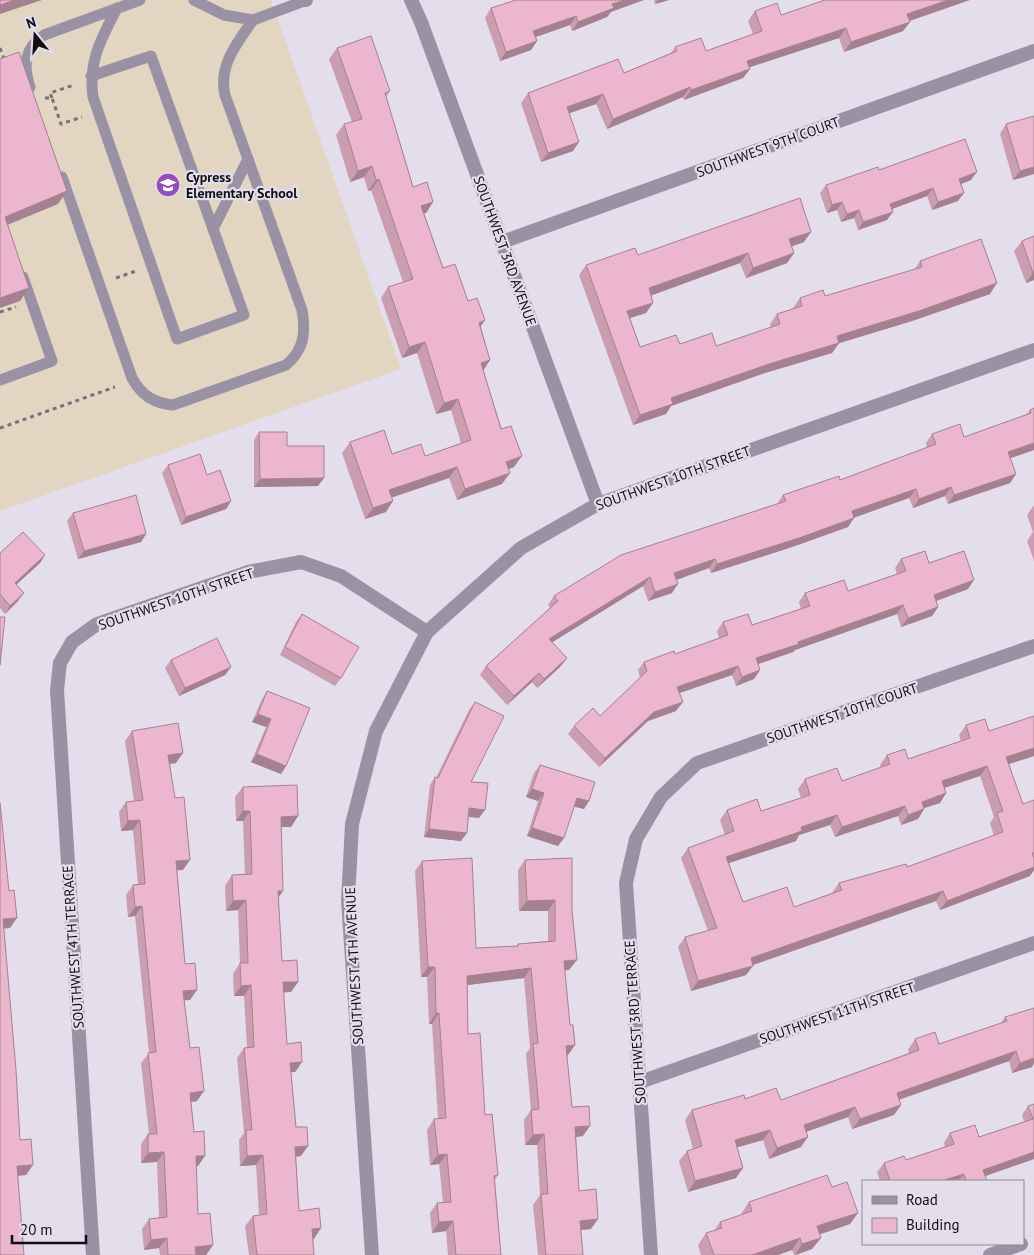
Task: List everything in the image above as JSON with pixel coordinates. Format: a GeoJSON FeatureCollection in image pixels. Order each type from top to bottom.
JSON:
{"type":"FeatureCollection","features":[{"type":"Feature","properties":{"kind":"street","name":"SOUTHWEST 3RD AVENUE"},"geometry":{"type":"LineString","coordinates":[[410,0],[421,22],[598,504]]}},
{"type":"Feature","properties":{"kind":"street","name":"SOUTHWEST 9TH COURT"},"geometry":{"type":"LineString","coordinates":[[502,242],[1034,51]]}},
{"type":"Feature","properties":{"kind":"street","name":"SOUTHWEST 10TH STREET"},"geometry":{"type":"LineString","coordinates":[[72,642],[97,624],[248,572],[301,562],[341,576],[427,632],[521,548],[598,504],[1034,350]]}},
{"type":"Feature","properties":{"kind":"street","name":"SOUTHWEST 4TH AVENUE"},"geometry":{"type":"LineString","coordinates":[[372,1255],[348,900],[352,824],[376,731],[427,632]]}},
{"type":"Feature","properties":{"kind":"street","name":"SOUTHWEST 4TH TERRACE"},"geometry":{"type":"LineString","coordinates":[[72,642],[60,663],[57,690],[93,1255]]}},
{"type":"Feature","properties":{"kind":"street","name":"SOUTHWEST 10TH COURT"},"geometry":{"type":"LineString","coordinates":[[661,797],[697,763],[1034,646]]}},
{"type":"Feature","properties":{"kind":"street","name":"SOUTHWEST 3RD TERRACE"},"geometry":{"type":"LineString","coordinates":[[651,1255],[626,883],[636,839],[661,797]]}},
{"type":"Feature","properties":{"kind":"street","name":"SOUTHWEST 11TH STREET"},"geometry":{"type":"LineString","coordinates":[[640,1082],[1034,943]]}},
{"type":"Feature","properties":{"kind":"street"},"geometry":{"type":"LineString","coordinates":[[990,1255],[1019,1245]]}},
{"type":"Feature","properties":{"kind":"lane"},"geometry":{"type":"LineString","coordinates":[[34,99],[25,68],[29,49],[36,40],[44,35],[140,0]]}},
{"type":"Feature","properties":{"kind":"lane"},"geometry":{"type":"LineString","coordinates":[[194,0],[224,15],[253,20],[304,0]]}},
{"type":"Feature","properties":{"kind":"lane"},"geometry":{"type":"LineString","coordinates":[[91,78],[151,56],[244,315],[177,339],[93,97],[91,78],[92,67],[101,40],[116,8]]}},
{"type":"Feature","properties":{"kind":"lane"},"geometry":{"type":"LineString","coordinates":[[57,163],[132,378],[138,389],[160,404],[173,405],[286,366],[301,347],[304,336],[302,310],[222,82],[225,66],[253,20]]}},
{"type":"Feature","properties":{"kind":"lane"},"geometry":{"type":"LineString","coordinates":[[213,229],[248,159]]}},
{"type":"Feature","properties":{"kind":"lane"},"geometry":{"type":"LineString","coordinates":[[0,380],[52,361],[19,265]]}},
{"type":"Feature","properties":{"kind":"path"},"geometry":{"type":"LineString","coordinates":[[0,48],[4,59]]}},
{"type":"Feature","properties":{"kind":"path"},"geometry":{"type":"LineString","coordinates":[[91,78],[50,93],[61,124],[98,112]]}},
{"type":"Feature","properties":{"kind":"path"},"geometry":{"type":"LineString","coordinates":[[34,99],[52,98]]}},
{"type":"Feature","properties":{"kind":"path"},"geometry":{"type":"LineString","coordinates":[[0,428],[115,388]]}},
{"type":"Feature","properties":{"kind":"shaded area","name":"Cypress Elementary School"},"geometry":{"type":"Polygon","coordinates":[[[0,0],[271,0],[401,369],[0,511],[0,0]]]}},
{"type":"Feature","properties":{"kind":"building"},"geometry":{"type":"Polygon","coordinates":[[[0,0],[15,0],[0,5],[0,0]]]}},
{"type":"Feature","properties":{"kind":"building"},"geometry":{"type":"Polygon","coordinates":[[[516,0],[625,0],[612,4],[614,8],[578,22],[576,16],[533,31],[537,41],[506,52],[491,8],[516,0]]]}},
{"type":"Feature","properties":{"kind":"building"},"geometry":{"type":"Polygon","coordinates":[[[825,0],[948,0],[907,14],[910,22],[851,42],[846,28],[747,61],[750,69],[691,90],[690,87],[613,119],[603,94],[567,107],[579,142],[548,153],[528,93],[618,59],[624,73],[677,51],[675,47],[701,38],[706,51],[762,31],[755,11],[777,3],[781,15],[825,0]]]}},
{"type":"Feature","properties":{"kind":"building"},"geometry":{"type":"Polygon","coordinates":[[[371,36],[390,91],[385,93],[413,187],[427,182],[433,202],[421,206],[443,268],[455,264],[468,301],[477,298],[485,320],[479,323],[490,360],[481,363],[501,429],[511,426],[522,456],[506,462],[510,473],[465,489],[457,467],[389,490],[393,501],[373,508],[350,442],[384,430],[392,454],[421,444],[425,456],[471,440],[458,399],[444,403],[425,342],[409,347],[388,287],[413,279],[379,179],[376,180],[372,166],[358,171],[344,124],[362,119],[337,48],[371,36]]]}},
{"type":"Feature","properties":{"kind":"building"},"geometry":{"type":"Polygon","coordinates":[[[19,52],[67,191],[5,217],[29,288],[0,298],[0,59],[19,52]]]}},
{"type":"Feature","properties":{"kind":"building"},"geometry":{"type":"Polygon","coordinates":[[[1034,116],[1034,167],[1020,171],[1006,124],[1034,116]]]}},
{"type":"Feature","properties":{"kind":"building"},"geometry":{"type":"Polygon","coordinates":[[[965,139],[977,172],[959,179],[964,193],[938,202],[933,188],[890,204],[893,212],[863,222],[859,210],[847,214],[842,202],[832,205],[826,185],[878,167],[879,170],[965,139]]]}},
{"type":"Feature","properties":{"kind":"building"},"geometry":{"type":"Polygon","coordinates":[[[800,198],[811,232],[789,239],[794,253],[753,268],[748,253],[649,288],[653,303],[627,311],[640,347],[676,335],[680,344],[712,333],[716,346],[780,324],[777,314],[802,306],[800,298],[823,290],[825,296],[922,267],[920,261],[981,239],[997,283],[919,311],[837,336],[839,343],[772,363],[671,398],[673,404],[640,415],[586,265],[635,248],[638,255],[800,198]]]}},
{"type":"Feature","properties":{"kind":"building"},"geometry":{"type":"Polygon","coordinates":[[[1034,236],[1034,272],[1033,273],[1022,241],[1034,236]]]}},
{"type":"Feature","properties":{"kind":"building"},"geometry":{"type":"Polygon","coordinates":[[[1034,408],[1034,443],[1008,452],[1016,474],[954,495],[951,487],[919,499],[916,489],[852,511],[854,518],[799,538],[717,564],[715,559],[674,573],[678,584],[655,592],[650,577],[549,639],[567,658],[544,679],[539,673],[514,696],[486,666],[558,601],[554,596],[621,555],[786,501],[783,495],[839,476],[840,480],[936,444],[932,434],[960,424],[964,437],[1031,413],[1030,410],[1034,408]]]}},
{"type":"Feature","properties":{"kind":"building"},"geometry":{"type":"Polygon","coordinates":[[[259,432],[287,432],[287,446],[324,446],[324,478],[260,479],[259,432]]]}},
{"type":"Feature","properties":{"kind":"building"},"geometry":{"type":"Polygon","coordinates":[[[200,454],[207,475],[220,470],[231,501],[186,517],[168,465],[200,454]]]}},
{"type":"Feature","properties":{"kind":"building"},"geometry":{"type":"Polygon","coordinates":[[[136,495],[146,534],[84,551],[73,513],[136,495]]]}},
{"type":"Feature","properties":{"kind":"building"},"geometry":{"type":"Polygon","coordinates":[[[23,532],[45,555],[15,583],[24,593],[10,606],[0,594],[0,553],[23,532]]]}},
{"type":"Feature","properties":{"kind":"building"},"geometry":{"type":"Polygon","coordinates":[[[925,551],[929,563],[964,551],[974,580],[934,595],[938,607],[908,618],[903,605],[756,658],[760,670],[742,677],[738,666],[677,687],[683,702],[654,712],[605,758],[574,726],[593,708],[600,716],[647,671],[644,662],[674,651],[675,654],[728,635],[723,622],[748,614],[752,625],[810,606],[805,593],[844,580],[848,591],[906,571],[901,559],[925,551]]]}},
{"type":"Feature","properties":{"kind":"building"},"geometry":{"type":"Polygon","coordinates":[[[302,614],[359,647],[341,678],[285,647],[302,614]]]}},
{"type":"Feature","properties":{"kind":"building"},"geometry":{"type":"Polygon","coordinates":[[[0,617],[5,617],[0,665],[0,617]]]}},
{"type":"Feature","properties":{"kind":"building"},"geometry":{"type":"Polygon","coordinates":[[[217,638],[231,667],[185,688],[171,660],[217,638]]]}},
{"type":"Feature","properties":{"kind":"building"},"geometry":{"type":"Polygon","coordinates":[[[267,691],[310,708],[286,766],[257,754],[271,719],[258,714],[267,691]]]}},
{"type":"Feature","properties":{"kind":"building"},"geometry":{"type":"Polygon","coordinates":[[[475,702],[504,716],[471,782],[488,783],[485,810],[469,808],[467,833],[429,829],[435,777],[438,778],[475,702]]]}},
{"type":"Feature","properties":{"kind":"building"},"geometry":{"type":"Polygon","coordinates":[[[1034,716],[1034,748],[1006,757],[1023,804],[1034,800],[1034,853],[1032,853],[1034,867],[947,901],[943,891],[751,958],[753,966],[698,981],[685,937],[717,928],[688,848],[734,831],[727,810],[757,799],[761,811],[810,795],[805,779],[837,768],[842,781],[890,764],[887,755],[905,749],[908,759],[970,738],[966,725],[985,719],[989,731],[1034,716]],[[987,766],[942,781],[946,793],[922,802],[924,809],[908,815],[905,806],[842,827],[837,815],[801,827],[802,831],[726,857],[743,902],[787,887],[794,907],[842,890],[839,883],[906,864],[907,867],[1003,832],[997,813],[1003,811],[987,766]]]}},
{"type":"Feature","properties":{"kind":"building"},"geometry":{"type":"Polygon","coordinates":[[[178,723],[183,753],[168,755],[175,798],[184,797],[190,860],[176,861],[185,964],[195,963],[197,990],[183,991],[190,1048],[199,1047],[204,1091],[190,1093],[194,1132],[204,1131],[205,1156],[196,1156],[198,1214],[210,1213],[213,1245],[195,1247],[196,1255],[168,1255],[167,1238],[151,1240],[149,1219],[167,1217],[164,1152],[148,1153],[148,1134],[157,1134],[148,1053],[156,1052],[142,906],[135,907],[133,885],[145,884],[140,820],[128,821],[126,802],[143,800],[132,731],[178,723]]]}},
{"type":"Feature","properties":{"kind":"building"},"geometry":{"type":"Polygon","coordinates":[[[540,765],[595,782],[589,801],[577,798],[564,838],[532,828],[544,793],[532,789],[540,765]]]}},
{"type":"Feature","properties":{"kind":"building"},"geometry":{"type":"Polygon","coordinates":[[[297,785],[298,816],[281,817],[283,891],[278,891],[282,961],[297,960],[298,982],[283,982],[287,1044],[301,1042],[302,1062],[290,1063],[296,1127],[307,1127],[308,1146],[295,1147],[299,1211],[319,1208],[321,1228],[312,1229],[314,1255],[257,1255],[253,1216],[267,1214],[263,1155],[247,1156],[246,1130],[252,1130],[244,1048],[254,1047],[251,985],[241,986],[240,963],[248,963],[246,900],[233,901],[232,875],[252,874],[250,811],[243,811],[243,787],[297,785]]]}},
{"type":"Feature","properties":{"kind":"building"},"geometry":{"type":"Polygon","coordinates":[[[0,803],[9,891],[14,890],[17,918],[3,919],[20,1140],[31,1139],[33,1165],[17,1166],[24,1255],[0,1255],[0,803]]]}},
{"type":"Feature","properties":{"kind":"building"},"geometry":{"type":"Polygon","coordinates":[[[472,858],[476,948],[518,946],[518,944],[555,941],[555,900],[527,901],[525,860],[572,858],[572,911],[577,960],[564,961],[570,1025],[573,1025],[575,1045],[566,1046],[572,1107],[589,1106],[590,1126],[575,1127],[579,1191],[596,1189],[598,1219],[580,1221],[583,1255],[546,1255],[541,1194],[548,1194],[544,1134],[533,1135],[531,1110],[539,1109],[533,1044],[538,1043],[531,968],[467,976],[468,1034],[480,1033],[485,1115],[492,1114],[498,1175],[494,1176],[501,1255],[456,1255],[453,1221],[439,1222],[437,1203],[451,1202],[447,1154],[438,1155],[434,1119],[446,1118],[439,1013],[436,1013],[435,967],[428,967],[422,861],[472,858]]]}},
{"type":"Feature","properties":{"kind":"building"},"geometry":{"type":"Polygon","coordinates":[[[1034,1008],[1034,1058],[1020,1063],[1016,1051],[897,1093],[901,1105],[860,1119],[855,1107],[804,1125],[808,1137],[777,1148],[770,1130],[735,1140],[743,1168],[695,1181],[687,1151],[702,1146],[692,1110],[744,1095],[745,1099],[776,1088],[781,1100],[919,1050],[915,1039],[935,1032],[939,1044],[1007,1021],[1005,1017],[1034,1008]]]}},
{"type":"Feature","properties":{"kind":"building"},"geometry":{"type":"Polygon","coordinates":[[[1034,1104],[1034,1152],[983,1170],[987,1180],[966,1180],[964,1174],[944,1180],[890,1180],[884,1163],[904,1156],[906,1160],[954,1144],[950,1133],[975,1125],[979,1137],[1033,1119],[1028,1106],[1034,1104]]]}},
{"type":"Feature","properties":{"kind":"building"},"geometry":{"type":"Polygon","coordinates":[[[827,1175],[832,1187],[847,1182],[858,1213],[817,1226],[821,1238],[802,1244],[800,1238],[752,1255],[714,1255],[706,1233],[722,1228],[720,1222],[752,1211],[749,1202],[827,1175]]]}},
{"type":"Feature","properties":{"kind":"place","name":"Cypress Elementary School"},"geometry":{"type":"Point","coordinates":[168,185]}}]}
